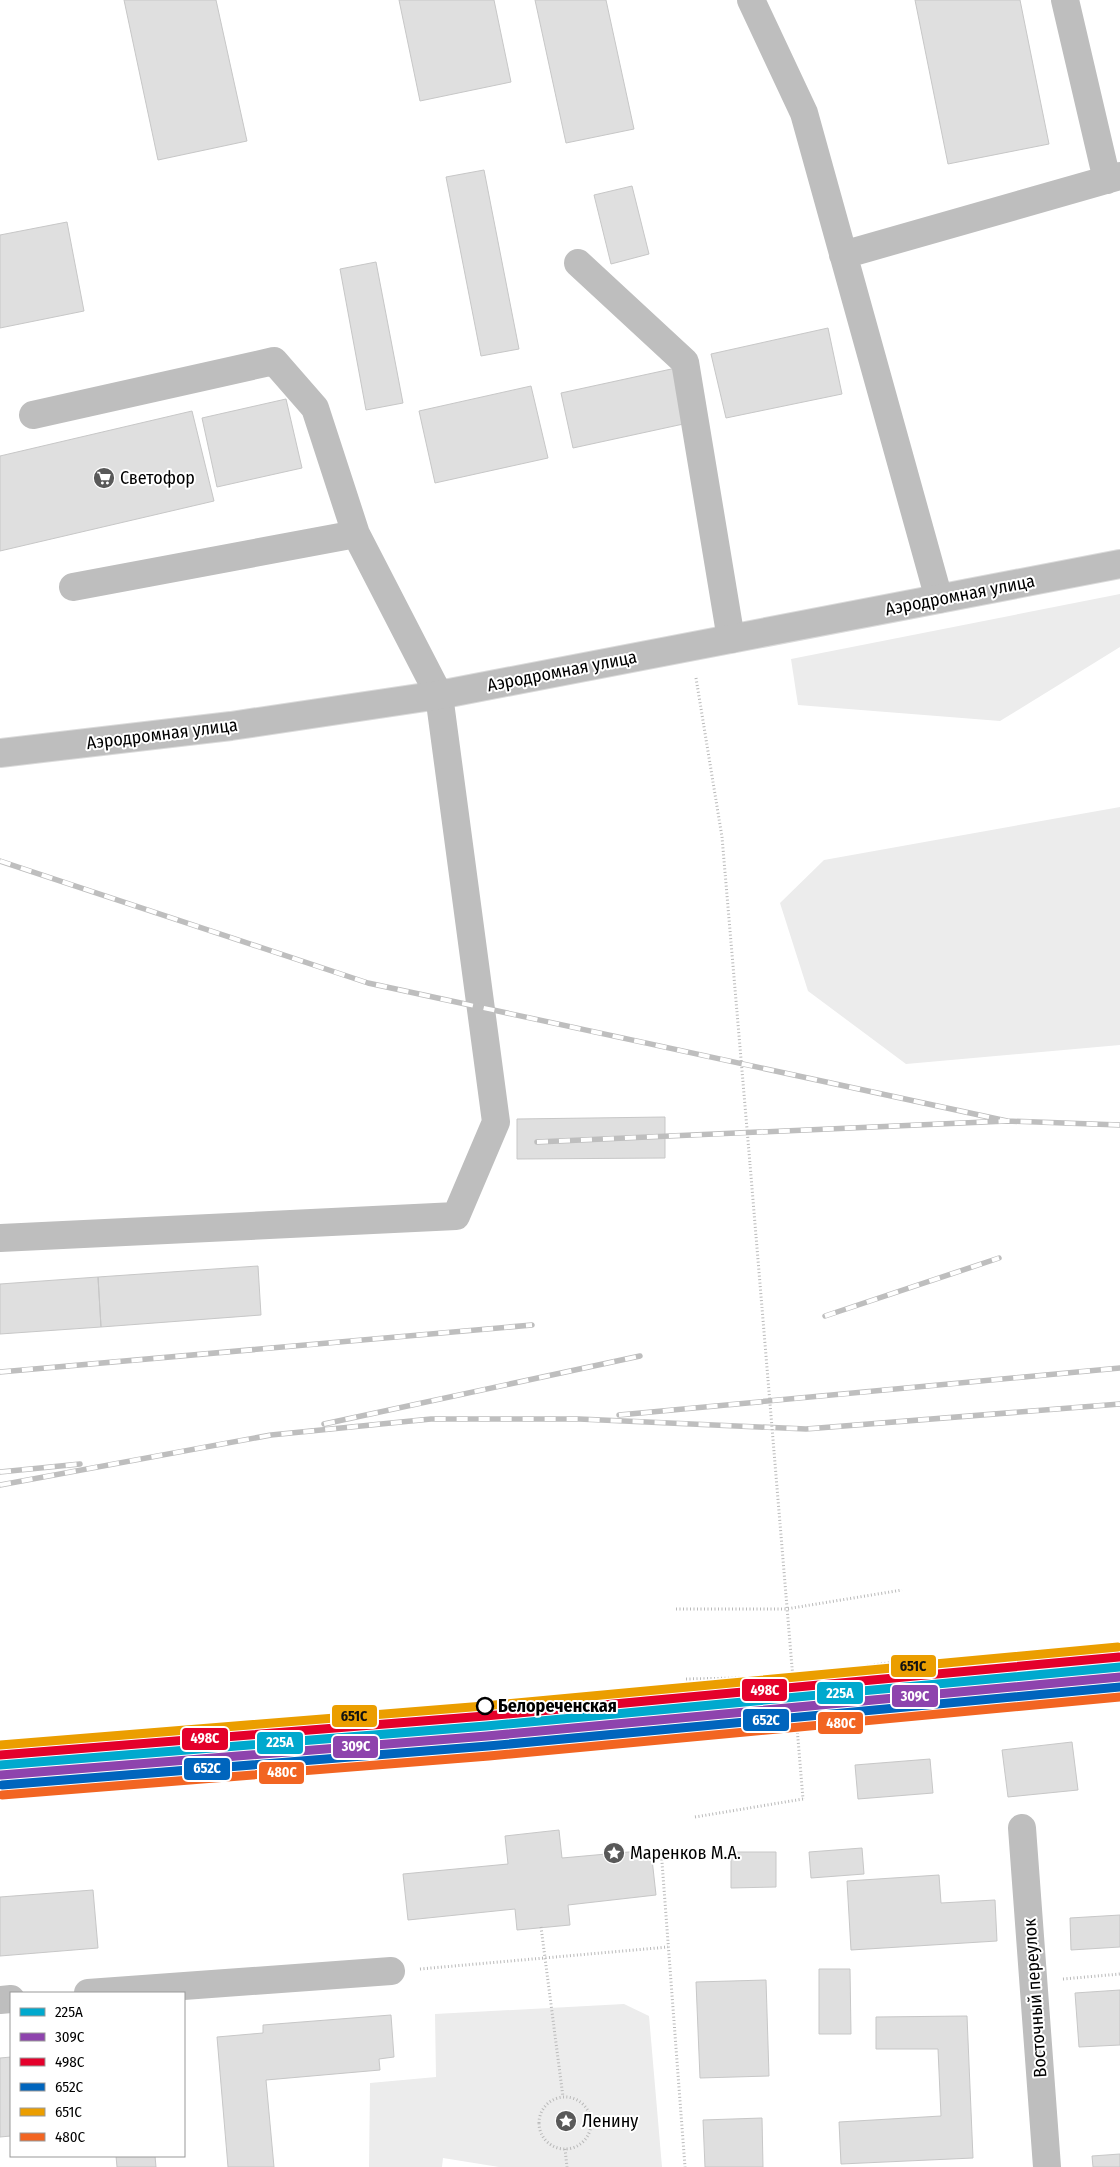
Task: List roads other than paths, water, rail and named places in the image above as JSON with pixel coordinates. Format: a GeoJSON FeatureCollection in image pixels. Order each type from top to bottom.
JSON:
{"type":"FeatureCollection","features":[{"type":"Feature","properties":{"kind":"main road"},"geometry":{"type":"LineString","coordinates":[[752,0],[804,113],[939,599]]}},
{"type":"Feature","properties":{"kind":"main road"},"geometry":{"type":"LineString","coordinates":[[843,255],[1114,178],[1065,0]]}},
{"type":"Feature","properties":{"kind":"main road"},"geometry":{"type":"LineString","coordinates":[[578,263],[685,362],[731,639]]}},
{"type":"Feature","properties":{"kind":"main road"},"geometry":{"type":"LineString","coordinates":[[0,1238],[456,1216],[496,1122],[439,695],[356,534],[315,408],[274,361],[33,415]]}},
{"type":"Feature","properties":{"kind":"main road"},"geometry":{"type":"LineString","coordinates":[[74,588],[356,534]]}},
{"type":"Feature","properties":{"kind":"main road","name":"Аэродромная улица"},"geometry":{"type":"LineString","coordinates":[[0,753],[231,726],[439,695],[1120,564]]}},
{"type":"Feature","properties":{"kind":"main road","name":"Восточный переулок"},"geometry":{"type":"LineString","coordinates":[[1022,1828],[1046,2167]]}},
{"type":"Feature","properties":{"kind":"main road"},"geometry":{"type":"LineString","coordinates":[[102,1992],[391,1972]]}},
{"type":"Feature","properties":{"kind":"railway"},"geometry":{"type":"LineString","coordinates":[[0,861],[368,983],[1007,1121]]}},
{"type":"Feature","properties":{"kind":"railway"},"geometry":{"type":"LineString","coordinates":[[537,1142],[1007,1121],[1120,1125]]}},
{"type":"Feature","properties":{"kind":"railway"},"geometry":{"type":"LineString","coordinates":[[825,1316],[999,1258]]}},
{"type":"Feature","properties":{"kind":"railway"},"geometry":{"type":"LineString","coordinates":[[0,1372],[532,1325]]}},
{"type":"Feature","properties":{"kind":"railway"},"geometry":{"type":"LineString","coordinates":[[324,1424],[640,1356]]}},
{"type":"Feature","properties":{"kind":"railway"},"geometry":{"type":"LineString","coordinates":[[619,1415],[1120,1368]]}},
{"type":"Feature","properties":{"kind":"railway"},"geometry":{"type":"LineString","coordinates":[[0,1485],[271,1435],[431,1419],[579,1419],[806,1429],[1120,1404]]}},
{"type":"Feature","properties":{"kind":"railway"},"geometry":{"type":"LineString","coordinates":[[0,1472],[80,1464]]}},
{"type":"Feature","properties":{"kind":"place","name":"Светофор"},"geometry":{"type":"Point","coordinates":[104,478]}},
{"type":"Feature","properties":{"kind":"place","name":"Белореченская"},"geometry":{"type":"Point","coordinates":[485,1706]}},
{"type":"Feature","properties":{"kind":"place","name":"Маренков М.А."},"geometry":{"type":"Point","coordinates":[614,1853]}},
{"type":"Feature","properties":{"kind":"place","name":"Ленину"},"geometry":{"type":"Point","coordinates":[566,2121]}}]}
